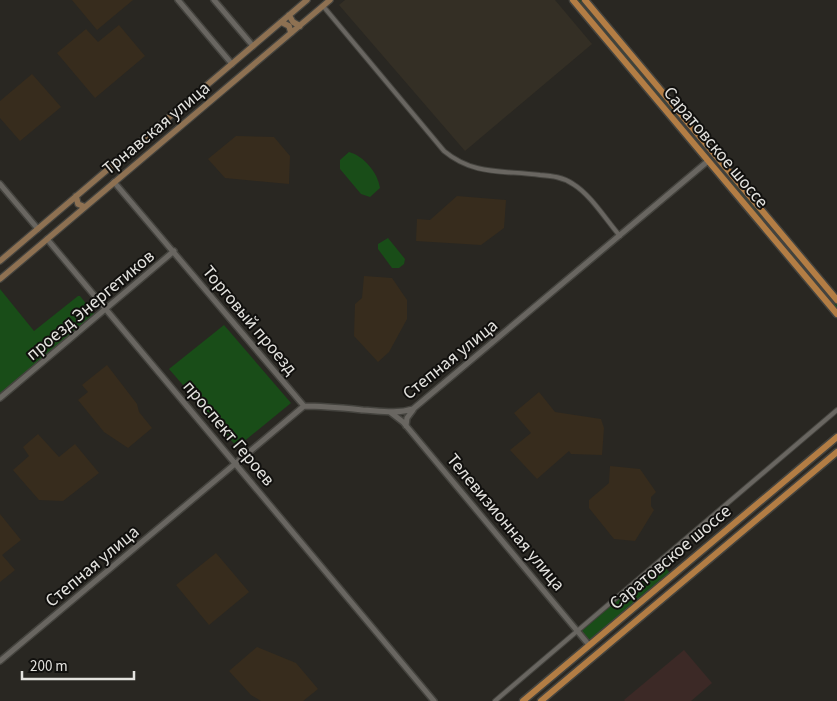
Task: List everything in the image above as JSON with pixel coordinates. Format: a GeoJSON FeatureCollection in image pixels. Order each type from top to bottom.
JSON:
{"type":"FeatureCollection","features":[{"type":"Feature","properties":{"kind":"main road","name":"Трнавская улица"},"geometry":{"type":"LineString","coordinates":[[1,259],[308,0]]}},
{"type":"Feature","properties":{"kind":"main road","name":"Трнавская улица"},"geometry":{"type":"LineString","coordinates":[[0,279],[330,0]]}},
{"type":"Feature","properties":{"kind":"main road","name":"Саратовское шоссе"},"geometry":{"type":"LineString","coordinates":[[573,0],[837,314]]}},
{"type":"Feature","properties":{"kind":"main road","name":"Саратовское шоссе"},"geometry":{"type":"LineString","coordinates":[[585,0],[837,300]]}},
{"type":"Feature","properties":{"kind":"main road"},"geometry":{"type":"LineString","coordinates":[[289,16],[292,22],[300,26]]}},
{"type":"Feature","properties":{"kind":"main road"},"geometry":{"type":"LineString","coordinates":[[281,22],[289,26],[291,33]]}},
{"type":"Feature","properties":{"kind":"main road"},"geometry":{"type":"LineString","coordinates":[[211,82],[208,86],[209,92],[214,95],[219,94]]}},
{"type":"Feature","properties":{"kind":"main road"},"geometry":{"type":"LineString","coordinates":[[197,94],[205,96],[207,100],[206,105]]}},
{"type":"Feature","properties":{"kind":"main road"},"geometry":{"type":"LineString","coordinates":[[676,122],[682,116]]}},
{"type":"Feature","properties":{"kind":"main road"},"geometry":{"type":"LineString","coordinates":[[726,181],[733,175]]}},
{"type":"Feature","properties":{"kind":"main road"},"geometry":{"type":"LineString","coordinates":[[76,196],[78,204],[85,207]]}},
{"type":"Feature","properties":{"kind":"main road","name":"проспект Героев"},"geometry":{"type":"LineString","coordinates":[[38,229],[46,239]]}},
{"type":"Feature","properties":{"kind":"main road","name":"Саратовское шоссе"},"geometry":{"type":"LineString","coordinates":[[523,701],[837,437]]}},
{"type":"Feature","properties":{"kind":"main road","name":"Саратовское шоссе"},"geometry":{"type":"LineString","coordinates":[[541,701],[837,452]]}},
{"type":"Feature","properties":{"kind":"main road","name":"Телевизионная улица"},"geometry":{"type":"LineString","coordinates":[[589,645],[597,654]]}},
{"type":"Feature","properties":{"kind":"street"},"geometry":{"type":"LineString","coordinates":[[178,0],[232,64]]}},
{"type":"Feature","properties":{"kind":"street"},"geometry":{"type":"LineString","coordinates":[[214,0],[253,46]]}},
{"type":"Feature","properties":{"kind":"street"},"geometry":{"type":"LineString","coordinates":[[323,6],[444,151],[455,160],[473,168],[552,176],[566,180],[583,191],[620,236]]}},
{"type":"Feature","properties":{"kind":"street","name":"Степная улица"},"geometry":{"type":"LineString","coordinates":[[0,662],[304,406],[390,412],[402,412],[413,409],[708,160]]}},
{"type":"Feature","properties":{"kind":"street","name":"Торговый проезд"},"geometry":{"type":"LineString","coordinates":[[114,182],[304,406]]}},
{"type":"Feature","properties":{"kind":"street","name":"проспект Героев"},"geometry":{"type":"LineString","coordinates":[[0,184],[38,229]]}},
{"type":"Feature","properties":{"kind":"street","name":"проспект Героев"},"geometry":{"type":"LineString","coordinates":[[46,239],[434,701]]}},
{"type":"Feature","properties":{"kind":"street","name":"проезд Энергетиков"},"geometry":{"type":"LineString","coordinates":[[0,398],[174,251]]}},
{"type":"Feature","properties":{"kind":"street"},"geometry":{"type":"LineString","coordinates":[[406,427],[407,418],[413,409]]}},
{"type":"Feature","properties":{"kind":"street"},"geometry":{"type":"LineString","coordinates":[[494,701],[837,410]]}},
{"type":"Feature","properties":{"kind":"street","name":"Телевизионная улица"},"geometry":{"type":"LineString","coordinates":[[390,412],[399,418],[589,645]]}},
{"type":"Feature","properties":{"kind":"shaded area"},"geometry":{"type":"Polygon","coordinates":[[[72,0],[133,0],[97,30],[72,0]]]}},
{"type":"Feature","properties":{"kind":"shaded area"},"geometry":{"type":"Polygon","coordinates":[[[345,0],[555,0],[592,44],[465,151],[339,5],[345,0]]]}},
{"type":"Feature","properties":{"kind":"shaded area"},"geometry":{"type":"Polygon","coordinates":[[[119,25],[145,56],[95,98],[57,53],[86,29],[98,42],[119,25]]]}},
{"type":"Feature","properties":{"kind":"shaded area"},"geometry":{"type":"Polygon","coordinates":[[[32,74],[61,107],[20,141],[0,118],[0,101],[32,74]]]}},
{"type":"Feature","properties":{"kind":"shaded area"},"geometry":{"type":"Polygon","coordinates":[[[236,136],[274,137],[290,156],[289,184],[225,178],[208,159],[236,136]]]}},
{"type":"Feature","properties":{"kind":"shaded area"},"geometry":{"type":"Polygon","coordinates":[[[457,196],[506,200],[504,228],[481,245],[416,241],[417,219],[430,220],[457,196]]]}},
{"type":"Feature","properties":{"kind":"shaded area"},"geometry":{"type":"Polygon","coordinates":[[[364,276],[392,278],[407,300],[407,319],[389,352],[378,362],[354,336],[355,304],[362,298],[364,276]]]}},
{"type":"Feature","properties":{"kind":"shaded area"},"geometry":{"type":"Polygon","coordinates":[[[107,365],[137,404],[139,412],[152,428],[128,448],[104,432],[78,400],[88,392],[82,385],[107,365]]]}},
{"type":"Feature","properties":{"kind":"shaded area"},"geometry":{"type":"Polygon","coordinates":[[[539,392],[555,412],[601,419],[604,428],[602,455],[571,454],[569,451],[537,479],[510,450],[531,433],[514,413],[539,392]]]}},
{"type":"Feature","properties":{"kind":"shaded area"},"geometry":{"type":"Polygon","coordinates":[[[38,434],[59,457],[75,444],[99,473],[63,501],[39,500],[13,470],[29,456],[23,447],[38,434]]]}},
{"type":"Feature","properties":{"kind":"shaded area"},"geometry":{"type":"Polygon","coordinates":[[[610,466],[640,469],[656,492],[651,497],[651,506],[654,510],[635,541],[614,539],[589,508],[589,500],[609,483],[610,466]]]}},
{"type":"Feature","properties":{"kind":"shaded area"},"geometry":{"type":"Polygon","coordinates":[[[0,514],[21,540],[2,555],[15,570],[0,582],[0,514]]]}},
{"type":"Feature","properties":{"kind":"shaded area"},"geometry":{"type":"Polygon","coordinates":[[[216,553],[249,592],[209,625],[176,585],[216,553]]]}},
{"type":"Feature","properties":{"kind":"shaded area"},"geometry":{"type":"Polygon","coordinates":[[[257,647],[296,663],[318,689],[303,701],[261,701],[251,695],[229,671],[257,647]]]}},
{"type":"Feature","properties":{"kind":"shaded area"},"geometry":{"type":"Polygon","coordinates":[[[684,650],[712,683],[691,701],[624,700],[684,650]]]}},
{"type":"Feature","properties":{"kind":"green space"},"geometry":{"type":"Polygon","coordinates":[[[575,0],[582,0],[678,117],[676,118],[575,0]]]}},
{"type":"Feature","properties":{"kind":"green space"},"geometry":{"type":"Polygon","coordinates":[[[349,152],[365,161],[379,182],[380,188],[370,197],[361,194],[340,169],[340,160],[349,152]]]}},
{"type":"Feature","properties":{"kind":"green space"},"geometry":{"type":"Polygon","coordinates":[[[733,180],[837,302],[837,310],[730,182],[733,180]]]}},
{"type":"Feature","properties":{"kind":"green space"},"geometry":{"type":"Polygon","coordinates":[[[388,238],[405,259],[404,264],[399,268],[392,268],[378,249],[378,244],[388,238]]]}},
{"type":"Feature","properties":{"kind":"green space"},"geometry":{"type":"Polygon","coordinates":[[[0,289],[34,331],[78,296],[96,316],[0,396],[0,289]]]}},
{"type":"Feature","properties":{"kind":"green space"},"geometry":{"type":"Polygon","coordinates":[[[224,325],[291,403],[237,447],[169,369],[224,325]]]}},
{"type":"Feature","properties":{"kind":"green space"},"geometry":{"type":"Polygon","coordinates":[[[661,563],[670,573],[590,641],[581,631],[661,563]]]}}]}
